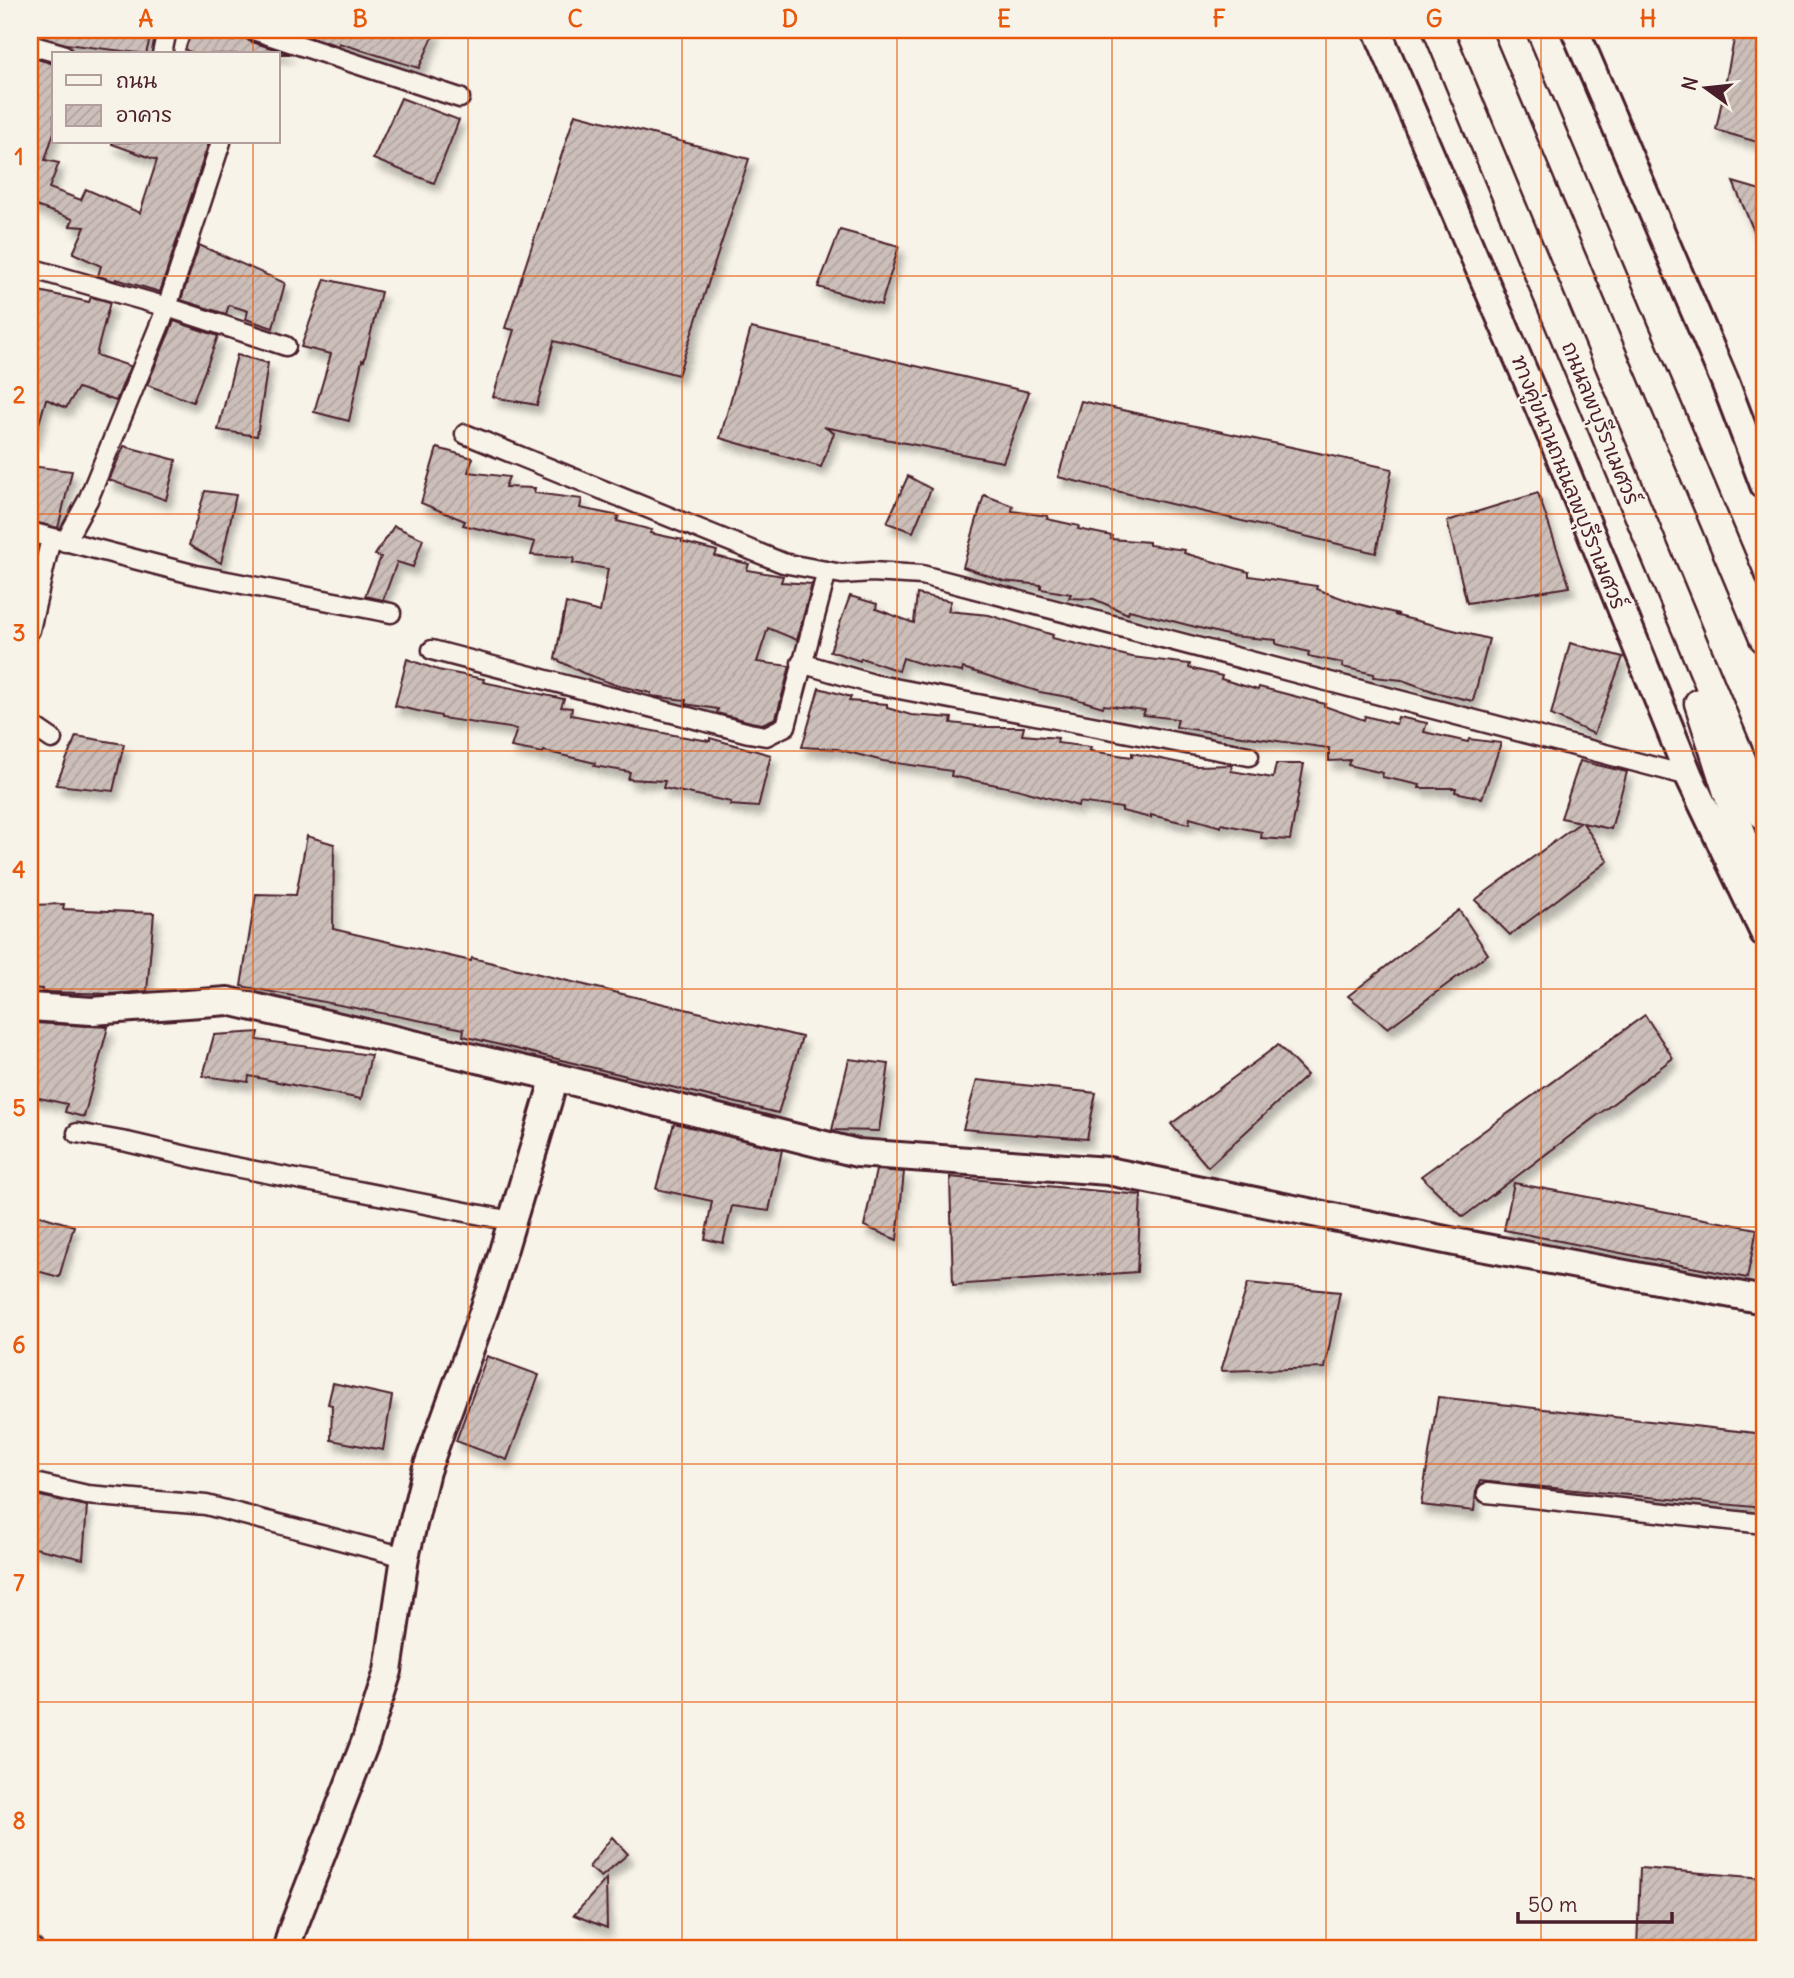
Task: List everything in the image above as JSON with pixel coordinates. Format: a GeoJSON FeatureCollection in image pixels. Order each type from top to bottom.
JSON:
{"type":"FeatureCollection","features":[{"type":"Feature","properties":{"kind":"main road","name":"ถนนลพบุรีราเมศวร์"},"geometry":{"type":"LineString","coordinates":[[1438,30],[1764,815]]}},
{"type":"Feature","properties":{"kind":"main road"},"geometry":{"type":"LineString","coordinates":[[1508,30],[1764,638]]}},
{"type":"Feature","properties":{"kind":"main road"},"geometry":{"type":"LineString","coordinates":[[1638,514],[1764,904]]}},
{"type":"Feature","properties":{"kind":"street"},"geometry":{"type":"LineString","coordinates":[[162,52],[167,30]]}},
{"type":"Feature","properties":{"kind":"street"},"geometry":{"type":"LineString","coordinates":[[253,30],[460,98]]}},
{"type":"Feature","properties":{"kind":"street","name":"ทางคู่ขนานถนนลพบุรีราเมศวร์"},"geometry":{"type":"LineString","coordinates":[[1377,30],[1559,454],[1689,776],[1764,933]]}},
{"type":"Feature","properties":{"kind":"street"},"geometry":{"type":"LineString","coordinates":[[1575,30],[1726,382],[1764,485]]}},
{"type":"Feature","properties":{"kind":"street"},"geometry":{"type":"LineString","coordinates":[[30,45],[55,52]]}},
{"type":"Feature","properties":{"kind":"street"},"geometry":{"type":"LineString","coordinates":[[30,630],[58,540],[88,500],[167,307],[220,144]]}},
{"type":"Feature","properties":{"kind":"street"},"geometry":{"type":"LineString","coordinates":[[30,268],[167,307],[286,346]]}},
{"type":"Feature","properties":{"kind":"street"},"geometry":{"type":"LineString","coordinates":[[465,434],[783,563],[842,574],[872,572],[922,575],[1689,776]]}},
{"type":"Feature","properties":{"kind":"street"},"geometry":{"type":"LineString","coordinates":[[30,532],[196,575],[391,613]]}},
{"type":"Feature","properties":{"kind":"street"},"geometry":{"type":"LineString","coordinates":[[432,650],[766,736],[786,726],[827,571]]}},
{"type":"Feature","properties":{"kind":"street"},"geometry":{"type":"LineString","coordinates":[[801,663],[873,684],[1249,756]]}},
{"type":"Feature","properties":{"kind":"street"},"geometry":{"type":"LineString","coordinates":[[30,724],[52,739]]}},
{"type":"Feature","properties":{"kind":"street"},"geometry":{"type":"LineString","coordinates":[[30,1007],[92,1011],[228,1001],[555,1077],[857,1153],[1108,1171],[1465,1244],[1764,1300]]}},
{"type":"Feature","properties":{"kind":"street"},"geometry":{"type":"LineString","coordinates":[[287,1948],[366,1740],[388,1671],[405,1557],[426,1471],[493,1285],[555,1077]]}},
{"type":"Feature","properties":{"kind":"street"},"geometry":{"type":"LineString","coordinates":[[78,1133],[239,1168],[512,1221]]}},
{"type":"Feature","properties":{"kind":"street"},"geometry":{"type":"LineString","coordinates":[[30,1482],[87,1495],[206,1505],[405,1557]]}},
{"type":"Feature","properties":{"kind":"street"},"geometry":{"type":"LineString","coordinates":[[1487,1493],[1764,1524]]}},
{"type":"Feature","properties":{"kind":"building"},"geometry":{"type":"Polygon","coordinates":[[[30,30],[152,30],[146,52],[66,44],[30,34],[30,30]]]}},
{"type":"Feature","properties":{"kind":"building"},"geometry":{"type":"Polygon","coordinates":[[[192,30],[234,41],[236,30],[242,30],[249,41],[290,54],[190,52],[185,50],[192,30]]]}},
{"type":"Feature","properties":{"kind":"building"},"geometry":{"type":"Polygon","coordinates":[[[289,30],[436,30],[419,68],[289,30]]]}},
{"type":"Feature","properties":{"kind":"building"},"geometry":{"type":"Polygon","coordinates":[[[1736,30],[1764,30],[1764,144],[1716,130],[1736,30]]]}},
{"type":"Feature","properties":{"kind":"building"},"geometry":{"type":"Polygon","coordinates":[[[30,57],[52,63],[52,138],[45,160],[59,163],[49,188],[81,200],[86,189],[140,213],[157,160],[112,144],[208,144],[160,292],[98,276],[101,266],[73,253],[85,227],[70,226],[73,219],[30,204],[30,57]]]}},
{"type":"Feature","properties":{"kind":"building"},"geometry":{"type":"Polygon","coordinates":[[[401,98],[459,120],[434,183],[373,159],[401,98]]]}},
{"type":"Feature","properties":{"kind":"building"},"geometry":{"type":"Polygon","coordinates":[[[575,114],[749,159],[678,375],[554,341],[537,405],[493,397],[514,330],[505,328],[575,114]]]}},
{"type":"Feature","properties":{"kind":"building"},"geometry":{"type":"Polygon","coordinates":[[[1733,182],[1764,191],[1764,255],[1733,182]]]}},
{"type":"Feature","properties":{"kind":"building"},"geometry":{"type":"Polygon","coordinates":[[[840,230],[899,246],[881,305],[818,287],[840,230]]]}},
{"type":"Feature","properties":{"kind":"building"},"geometry":{"type":"Polygon","coordinates":[[[199,245],[285,283],[273,328],[246,319],[248,311],[229,305],[226,314],[181,300],[199,245]]]}},
{"type":"Feature","properties":{"kind":"building"},"geometry":{"type":"Polygon","coordinates":[[[325,279],[381,292],[349,421],[314,412],[331,354],[301,347],[325,279]]]}},
{"type":"Feature","properties":{"kind":"building"},"geometry":{"type":"Polygon","coordinates":[[[30,289],[89,302],[91,297],[110,302],[96,355],[130,366],[116,401],[78,388],[66,408],[46,399],[34,441],[30,440],[30,289]]]}},
{"type":"Feature","properties":{"kind":"building"},"geometry":{"type":"Polygon","coordinates":[[[174,321],[218,336],[193,402],[147,385],[174,321]]]}},
{"type":"Feature","properties":{"kind":"building"},"geometry":{"type":"Polygon","coordinates":[[[751,328],[1029,392],[1003,462],[824,427],[834,433],[821,467],[720,438],[751,328]]]}},
{"type":"Feature","properties":{"kind":"building"},"geometry":{"type":"Polygon","coordinates":[[[237,355],[268,363],[257,436],[218,430],[237,355]]]}},
{"type":"Feature","properties":{"kind":"building"},"geometry":{"type":"Polygon","coordinates":[[[1081,401],[1392,469],[1376,553],[1058,477],[1081,401]]]}},
{"type":"Feature","properties":{"kind":"building"},"geometry":{"type":"Polygon","coordinates":[[[124,446],[176,460],[166,500],[109,480],[124,446]]]}},
{"type":"Feature","properties":{"kind":"building"},"geometry":{"type":"Polygon","coordinates":[[[437,448],[473,458],[468,472],[509,477],[505,487],[535,488],[534,493],[582,499],[580,508],[619,516],[617,521],[652,530],[650,533],[717,551],[715,556],[749,564],[747,570],[783,576],[781,582],[812,584],[797,640],[768,628],[757,662],[790,666],[776,718],[762,724],[717,713],[718,709],[685,704],[686,700],[651,696],[651,693],[616,685],[583,673],[555,659],[566,603],[600,612],[608,569],[573,563],[574,558],[531,555],[535,542],[463,525],[465,521],[421,503],[437,448]]]}},
{"type":"Feature","properties":{"kind":"building"},"geometry":{"type":"Polygon","coordinates":[[[30,466],[72,471],[58,528],[30,521],[30,466]]]}},
{"type":"Feature","properties":{"kind":"building"},"geometry":{"type":"Polygon","coordinates":[[[908,476],[931,489],[913,532],[887,523],[908,476]]]}},
{"type":"Feature","properties":{"kind":"building"},"geometry":{"type":"Polygon","coordinates":[[[205,491],[236,495],[221,563],[189,545],[205,491]]]}},
{"type":"Feature","properties":{"kind":"building"},"geometry":{"type":"Polygon","coordinates":[[[1538,493],[1570,587],[1467,603],[1447,521],[1538,493]]]}},
{"type":"Feature","properties":{"kind":"building"},"geometry":{"type":"Polygon","coordinates":[[[984,495],[1013,506],[1012,511],[1048,516],[1047,519],[1079,526],[1078,529],[1112,536],[1111,539],[1149,542],[1149,545],[1185,550],[1184,553],[1249,572],[1249,576],[1317,586],[1316,589],[1358,604],[1489,639],[1473,701],[1438,693],[1402,680],[1373,677],[1374,674],[1342,667],[1343,663],[1308,656],[1309,652],[1276,644],[1276,640],[1231,636],[1129,610],[1128,614],[1094,599],[1069,598],[1071,594],[1041,589],[1041,585],[1004,581],[963,567],[984,495]]]}},
{"type":"Feature","properties":{"kind":"building"},"geometry":{"type":"Polygon","coordinates":[[[394,526],[423,539],[413,567],[397,562],[383,600],[365,596],[381,557],[375,555],[394,526]]]}},
{"type":"Feature","properties":{"kind":"building"},"geometry":{"type":"Polygon","coordinates":[[[917,594],[951,601],[948,611],[989,615],[1053,635],[1052,638],[1132,657],[1190,664],[1189,668],[1222,676],[1221,679],[1325,704],[1324,706],[1364,720],[1365,716],[1396,724],[1398,717],[1427,723],[1424,732],[1468,742],[1469,739],[1501,743],[1482,798],[1455,792],[1456,788],[1419,788],[1420,785],[1382,777],[1383,773],[1348,765],[1350,760],[1329,761],[1329,748],[1176,727],[1178,719],[1143,715],[1145,710],[1103,707],[1040,692],[963,668],[962,672],[903,658],[899,671],[830,651],[850,596],[877,604],[876,609],[914,623],[917,594]]]}},
{"type":"Feature","properties":{"kind":"building"},"geometry":{"type":"Polygon","coordinates":[[[1570,643],[1623,657],[1594,734],[1551,715],[1570,643]]]}},
{"type":"Feature","properties":{"kind":"building"},"geometry":{"type":"Polygon","coordinates":[[[407,659],[438,670],[484,679],[483,682],[564,699],[561,707],[572,708],[571,715],[679,736],[710,741],[710,738],[771,755],[758,807],[730,805],[731,802],[663,788],[665,781],[628,779],[630,772],[594,766],[595,763],[544,751],[543,753],[511,747],[517,729],[441,718],[395,706],[407,659]]]}},
{"type":"Feature","properties":{"kind":"building"},"geometry":{"type":"Polygon","coordinates":[[[819,688],[851,697],[849,701],[887,704],[887,708],[911,715],[952,718],[951,723],[1024,727],[1022,735],[1058,738],[1057,743],[1091,747],[1090,751],[1132,757],[1132,753],[1195,766],[1232,765],[1231,771],[1273,778],[1276,764],[1304,764],[1290,840],[1261,838],[1262,832],[1221,824],[1221,827],[1190,818],[1189,824],[1151,815],[1151,818],[1122,811],[1122,808],[1079,802],[1078,806],[1017,789],[951,776],[952,771],[883,761],[837,749],[802,747],[819,688]]]}},
{"type":"Feature","properties":{"kind":"building"},"geometry":{"type":"Polygon","coordinates":[[[76,736],[124,744],[113,791],[56,785],[76,736]]]}},
{"type":"Feature","properties":{"kind":"building"},"geometry":{"type":"Polygon","coordinates":[[[1580,761],[1627,772],[1611,829],[1583,823],[1608,861],[1510,935],[1475,900],[1581,822],[1561,818],[1580,761]]]}},
{"type":"Feature","properties":{"kind":"building"},"geometry":{"type":"Polygon","coordinates":[[[307,836],[334,844],[333,929],[471,961],[472,958],[802,1037],[778,1113],[463,1036],[464,1029],[241,986],[256,894],[296,895],[307,836]]]}},
{"type":"Feature","properties":{"kind":"building"},"geometry":{"type":"Polygon","coordinates":[[[64,904],[63,909],[154,913],[147,991],[110,994],[42,992],[42,989],[30,988],[30,905],[64,904]]]}},
{"type":"Feature","properties":{"kind":"building"},"geometry":{"type":"Polygon","coordinates":[[[1459,910],[1488,954],[1388,1028],[1348,996],[1459,910]]]}},
{"type":"Feature","properties":{"kind":"building"},"geometry":{"type":"Polygon","coordinates":[[[1645,1015],[1673,1058],[1463,1217],[1421,1176],[1645,1015]]]}},
{"type":"Feature","properties":{"kind":"building"},"geometry":{"type":"Polygon","coordinates":[[[30,1024],[108,1027],[84,1117],[65,1112],[67,1104],[30,1096],[30,1024]]]}},
{"type":"Feature","properties":{"kind":"building"},"geometry":{"type":"Polygon","coordinates":[[[259,1032],[257,1040],[371,1055],[361,1099],[249,1076],[248,1082],[203,1076],[214,1035],[259,1032]]]}},
{"type":"Feature","properties":{"kind":"building"},"geometry":{"type":"Polygon","coordinates":[[[1278,1045],[1307,1075],[1208,1167],[1171,1124],[1278,1045]]]}},
{"type":"Feature","properties":{"kind":"building"},"geometry":{"type":"Polygon","coordinates":[[[849,1059],[889,1064],[879,1131],[832,1130],[849,1059]]]}},
{"type":"Feature","properties":{"kind":"building"},"geometry":{"type":"Polygon","coordinates":[[[977,1080],[1096,1093],[1087,1139],[963,1129],[977,1080]]]}},
{"type":"Feature","properties":{"kind":"building"},"geometry":{"type":"Polygon","coordinates":[[[674,1123],[782,1150],[769,1211],[732,1206],[723,1243],[705,1239],[712,1201],[656,1189],[674,1123]]]}},
{"type":"Feature","properties":{"kind":"building"},"geometry":{"type":"Polygon","coordinates":[[[876,1170],[904,1172],[897,1240],[864,1226],[876,1170]]]}},
{"type":"Feature","properties":{"kind":"building"},"geometry":{"type":"Polygon","coordinates":[[[950,1177],[1141,1195],[1137,1272],[953,1285],[950,1177]]]}},
{"type":"Feature","properties":{"kind":"building"},"geometry":{"type":"Polygon","coordinates":[[[1514,1183],[1757,1229],[1747,1278],[1504,1230],[1514,1183]]]}},
{"type":"Feature","properties":{"kind":"building"},"geometry":{"type":"Polygon","coordinates":[[[38,1215],[74,1226],[59,1277],[30,1269],[30,1244],[38,1215]]]}},
{"type":"Feature","properties":{"kind":"building"},"geometry":{"type":"Polygon","coordinates":[[[1248,1283],[1340,1292],[1325,1368],[1221,1371],[1248,1283]]]}},
{"type":"Feature","properties":{"kind":"building"},"geometry":{"type":"Polygon","coordinates":[[[487,1356],[539,1375],[507,1460],[456,1441],[487,1356]]]}},
{"type":"Feature","properties":{"kind":"building"},"geometry":{"type":"Polygon","coordinates":[[[333,1383],[392,1396],[383,1450],[331,1440],[332,1405],[328,1404],[333,1383]]]}},
{"type":"Feature","properties":{"kind":"building"},"geometry":{"type":"Polygon","coordinates":[[[1438,1397],[1764,1434],[1764,1508],[1480,1481],[1474,1511],[1421,1505],[1438,1397]]]}},
{"type":"Feature","properties":{"kind":"building"},"geometry":{"type":"Polygon","coordinates":[[[30,1494],[87,1506],[83,1559],[30,1547],[30,1494]]]}},
{"type":"Feature","properties":{"kind":"building"},"geometry":{"type":"Polygon","coordinates":[[[612,1837],[628,1854],[601,1877],[589,1867],[612,1837]]]}},
{"type":"Feature","properties":{"kind":"building"},"geometry":{"type":"Polygon","coordinates":[[[1640,1868],[1764,1878],[1764,1948],[1637,1948],[1640,1868]]]}},
{"type":"Feature","properties":{"kind":"building"},"geometry":{"type":"Polygon","coordinates":[[[606,1879],[607,1928],[574,1915],[606,1879]]]}}]}
